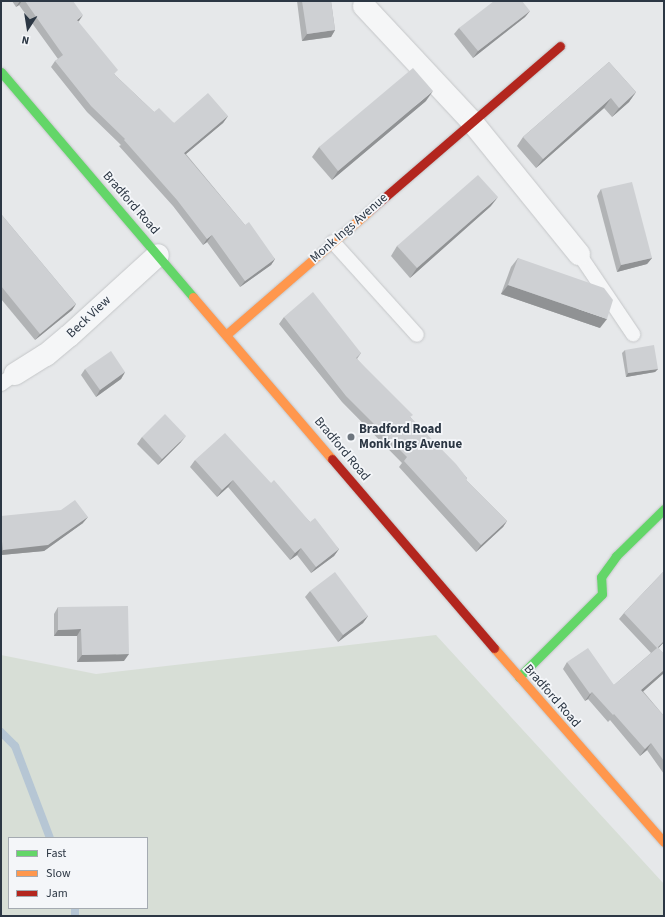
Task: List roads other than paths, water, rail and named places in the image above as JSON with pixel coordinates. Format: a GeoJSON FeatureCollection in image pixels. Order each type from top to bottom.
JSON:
{"type":"FeatureCollection","features":[{"type":"Feature","properties":{"kind":"main road","name":"Monk Ings Avenue"},"geometry":{"type":"LineString","coordinates":[[227,334],[560,46]]}},
{"type":"Feature","properties":{"kind":"main road","name":"Bradford Road"},"geometry":{"type":"LineString","coordinates":[[1,72],[227,334],[519,677],[664,842]]}},
{"type":"Feature","properties":{"kind":"main road"},"geometry":{"type":"LineString","coordinates":[[519,677],[602,594],[601,577],[616,556],[664,509]]}},
{"type":"Feature","properties":{"kind":"street"},"geometry":{"type":"LineString","coordinates":[[364,6],[472,122],[579,254]]}},
{"type":"Feature","properties":{"kind":"street","name":"Beck View"},"geometry":{"type":"LineString","coordinates":[[8,379],[63,341],[158,255]]}},
{"type":"Feature","properties":{"kind":"lane"},"geometry":{"type":"LineString","coordinates":[[334,242],[417,335]]}},
{"type":"Feature","properties":{"kind":"lane"},"geometry":{"type":"LineString","coordinates":[[579,254],[633,334]]}},
{"type":"Feature","properties":{"kind":"waterway"},"geometry":{"type":"LineString","coordinates":[[1,732],[15,746],[50,837]]}},
{"type":"Feature","properties":{"kind":"waterway"},"geometry":{"type":"LineString","coordinates":[[75,909],[75,916]]}},
{"type":"Feature","properties":{"kind":"place","name":"Bradford Road Monk Ings Avenue"},"geometry":{"type":"Point","coordinates":[351,437]}}]}
